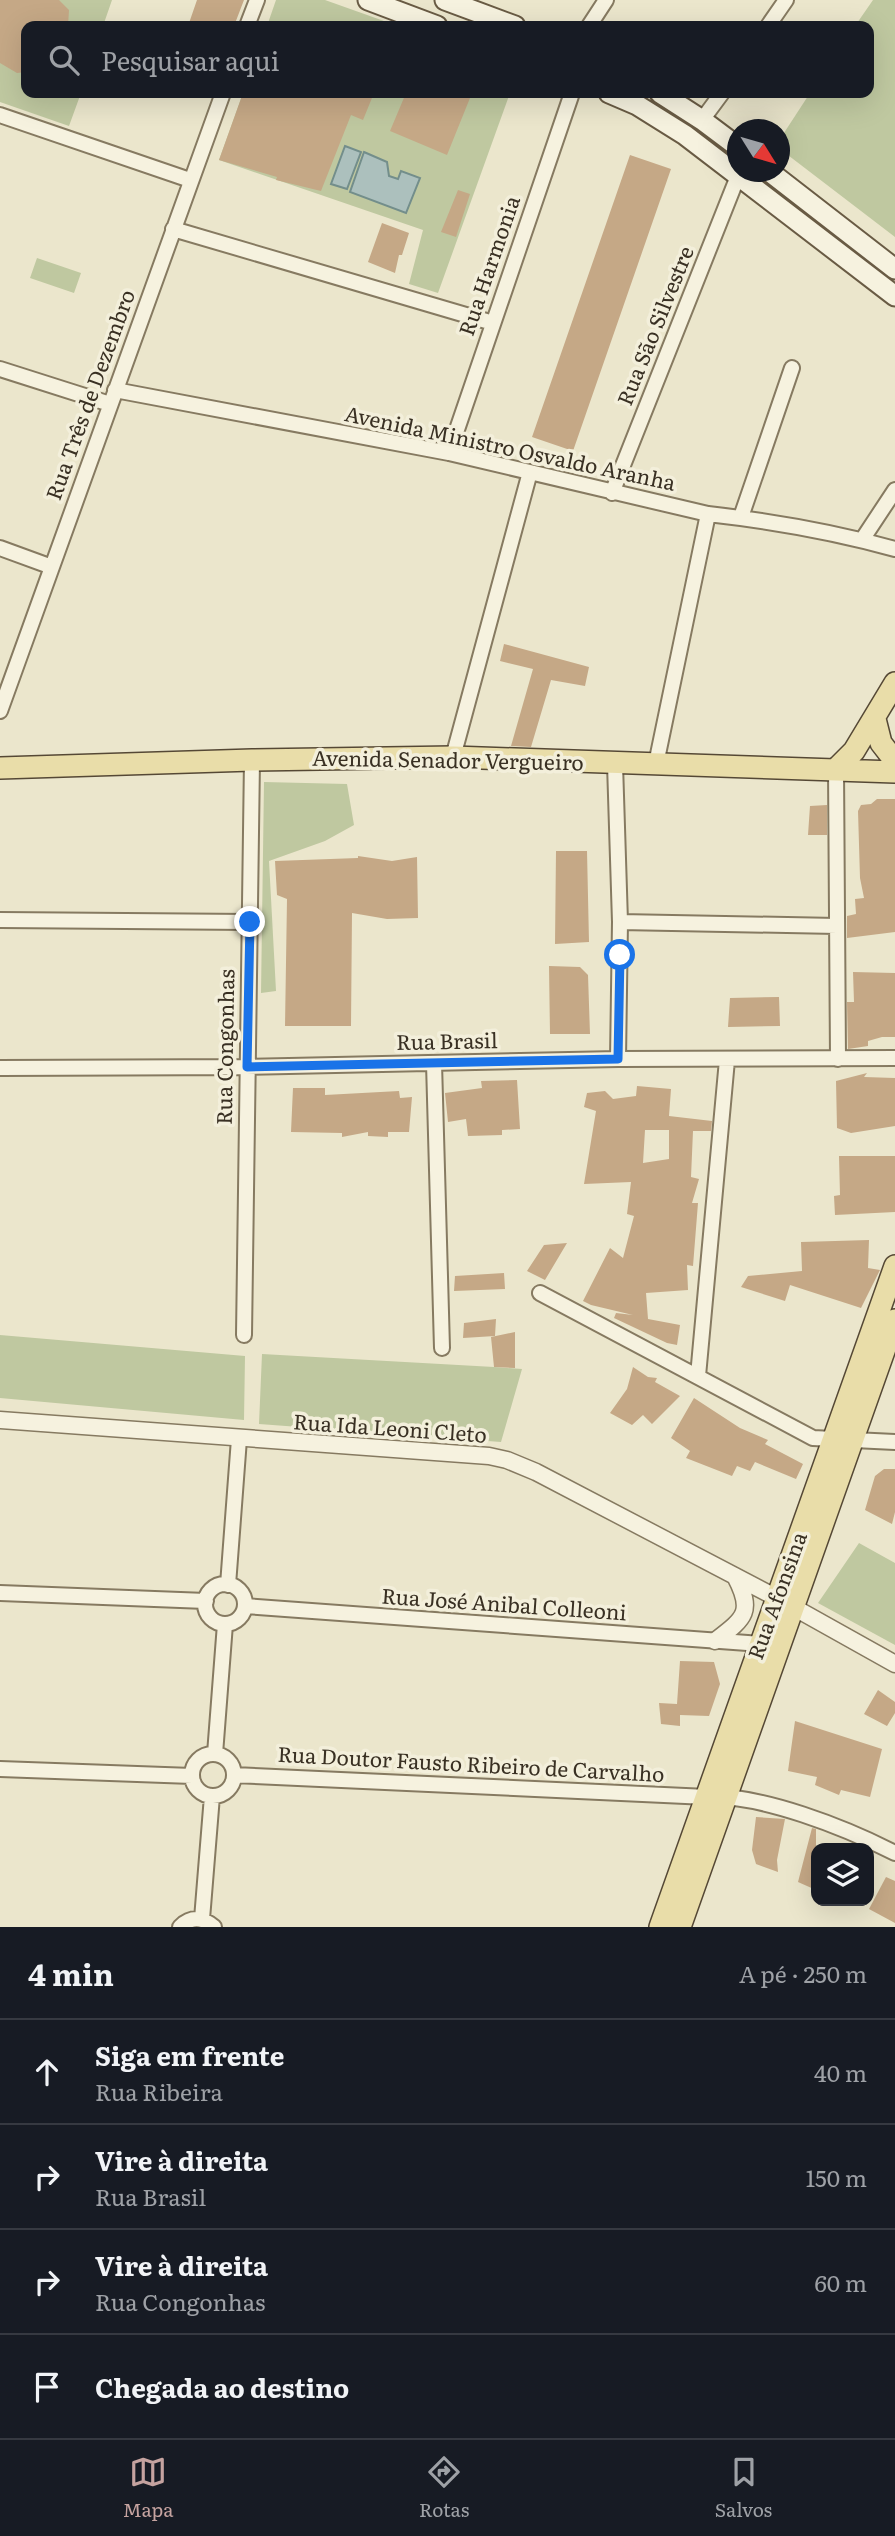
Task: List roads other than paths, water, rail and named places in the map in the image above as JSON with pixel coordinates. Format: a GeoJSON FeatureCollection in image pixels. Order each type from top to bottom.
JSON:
{"type":"FeatureCollection","features":[{"type":"Feature","properties":{"kind":"main road"},"geometry":{"type":"LineString","coordinates":[[368,0],[424,21]]}},
{"type":"Feature","properties":{"kind":"main road"},"geometry":{"type":"LineString","coordinates":[[446,0],[502,21]]}},
{"type":"Feature","properties":{"kind":"main road"},"geometry":{"type":"LineString","coordinates":[[621,98],[638,105],[685,135],[727,167]]}},
{"type":"Feature","properties":{"kind":"main road"},"geometry":{"type":"LineString","coordinates":[[668,98],[727,139]]}},
{"type":"Feature","properties":{"kind":"main road"},"geometry":{"type":"LineString","coordinates":[[746,182],[895,296]]}},
{"type":"Feature","properties":{"kind":"main road"},"geometry":{"type":"LineString","coordinates":[[783,182],[895,269]]}},
{"type":"Feature","properties":{"kind":"main road"},"geometry":{"type":"LineString","coordinates":[[836,769],[854,751],[895,683]]}},
{"type":"Feature","properties":{"kind":"main road"},"geometry":{"type":"LineString","coordinates":[[875,719],[881,743],[895,761]]}},
{"type":"Feature","properties":{"kind":"main road","name":"Avenida Senador Vergueiro"},"geometry":{"type":"LineString","coordinates":[[0,768],[453,757],[895,772]]}},
{"type":"Feature","properties":{"kind":"main road","name":"Rua Afonsina"},"geometry":{"type":"LineString","coordinates":[[660,1927],[717,1796],[842,1440],[895,1266]]}},
{"type":"Feature","properties":{"kind":"main road","name":"Rua Afonsina"},"geometry":{"type":"LineString","coordinates":[[842,1440],[895,1320]]}},
{"type":"Feature","properties":{"kind":"main road","name":"Rua Afonsina"},"geometry":{"type":"LineString","coordinates":[[680,1927],[761,1644],[785,1603]]}},
{"type":"Feature","properties":{"kind":"street"},"geometry":{"type":"LineString","coordinates":[[249,21],[257,0]]}},
{"type":"Feature","properties":{"kind":"street"},"geometry":{"type":"LineString","coordinates":[[592,21],[606,0]]}},
{"type":"Feature","properties":{"kind":"street"},"geometry":{"type":"LineString","coordinates":[[771,21],[786,0]]}},
{"type":"Feature","properties":{"kind":"street","name":"Rua Três de Dezembro"},"geometry":{"type":"LineString","coordinates":[[0,711],[221,98]]}},
{"type":"Feature","properties":{"kind":"street","name":"Rua Harmonia"},"geometry":{"type":"LineString","coordinates":[[449,453],[570,98]]}},
{"type":"Feature","properties":{"kind":"street"},"geometry":{"type":"LineString","coordinates":[[702,120],[718,98]]}},
{"type":"Feature","properties":{"kind":"street"},"geometry":{"type":"LineString","coordinates":[[0,115],[190,180]]}},
{"type":"Feature","properties":{"kind":"street","name":"Rua São Silvestre"},"geometry":{"type":"LineString","coordinates":[[612,493],[736,182]]}},
{"type":"Feature","properties":{"kind":"street"},"geometry":{"type":"LineString","coordinates":[[173,229],[493,323]]}},
{"type":"Feature","properties":{"kind":"street"},"geometry":{"type":"LineString","coordinates":[[741,517],[792,368]]}},
{"type":"Feature","properties":{"kind":"street","name":"Avenida Ministro Osvaldo Aranha"},"geometry":{"type":"LineString","coordinates":[[0,369],[112,397],[449,453],[612,493],[862,540],[895,549]]}},
{"type":"Feature","properties":{"kind":"street"},"geometry":{"type":"LineString","coordinates":[[453,757],[530,472]]}},
{"type":"Feature","properties":{"kind":"street"},"geometry":{"type":"LineString","coordinates":[[862,540],[895,489]]}},
{"type":"Feature","properties":{"kind":"street"},"geometry":{"type":"LineString","coordinates":[[656,764],[708,513]]}},
{"type":"Feature","properties":{"kind":"street"},"geometry":{"type":"LineString","coordinates":[[0,548],[52,567]]}},
{"type":"Feature","properties":{"kind":"street","name":"Rua Congonhas"},"geometry":{"type":"LineString","coordinates":[[244,1335],[252,760]]}},
{"type":"Feature","properties":{"kind":"street"},"geometry":{"type":"LineString","coordinates":[[615,764],[620,922],[618,1059]]}},
{"type":"Feature","properties":{"kind":"street"},"geometry":{"type":"LineString","coordinates":[[836,769],[838,1059]]}},
{"type":"Feature","properties":{"kind":"street"},"geometry":{"type":"LineString","coordinates":[[0,920],[250,922]]}},
{"type":"Feature","properties":{"kind":"street"},"geometry":{"type":"LineString","coordinates":[[620,922],[837,926]]}},
{"type":"Feature","properties":{"kind":"street","name":"Rua Brasil"},"geometry":{"type":"LineString","coordinates":[[0,1068],[895,1058]]}},
{"type":"Feature","properties":{"kind":"street"},"geometry":{"type":"LineString","coordinates":[[698,1376],[727,1060]]}},
{"type":"Feature","properties":{"kind":"street"},"geometry":{"type":"LineString","coordinates":[[434,1063],[442,1348]]}},
{"type":"Feature","properties":{"kind":"street"},"geometry":{"type":"LineString","coordinates":[[540,1293],[813,1438],[895,1442]]}},
{"type":"Feature","properties":{"kind":"street","name":"Rua Ida Leoni Cleto"},"geometry":{"type":"LineString","coordinates":[[0,1420],[489,1456],[508,1460],[735,1576],[895,1664]]}},
{"type":"Feature","properties":{"kind":"street"},"geometry":{"type":"LineString","coordinates":[[228,1585],[239,1439]]}},
{"type":"Feature","properties":{"kind":"street"},"geometry":{"type":"LineString","coordinates":[[715,1641],[733,1628],[744,1611],[744,1594],[735,1576]]}},
{"type":"Feature","properties":{"kind":"street"},"geometry":{"type":"LineString","coordinates":[[228,1585],[241,1592],[245,1606],[240,1618],[225,1624],[211,1618],[206,1601],[216,1587],[228,1585]]}},
{"type":"Feature","properties":{"kind":"street"},"geometry":{"type":"LineString","coordinates":[[0,1593],[206,1601]]}},
{"type":"Feature","properties":{"kind":"street","name":"Rua José Anibal Colleoni"},"geometry":{"type":"LineString","coordinates":[[245,1606],[761,1644]]}},
{"type":"Feature","properties":{"kind":"street"},"geometry":{"type":"LineString","coordinates":[[215,1754],[225,1624]]}},
{"type":"Feature","properties":{"kind":"street"},"geometry":{"type":"LineString","coordinates":[[215,1754],[231,1763],[234,1775],[230,1788],[212,1796],[201,1792],[192,1776],[196,1762],[215,1754]]}},
{"type":"Feature","properties":{"kind":"street"},"geometry":{"type":"LineString","coordinates":[[0,1769],[192,1776]]}},
{"type":"Feature","properties":{"kind":"street","name":"Rua Doutor Fausto Ribeiro de Carvalho"},"geometry":{"type":"LineString","coordinates":[[234,1775],[717,1796],[832,1824],[895,1853]]}},
{"type":"Feature","properties":{"kind":"street"},"geometry":{"type":"LineString","coordinates":[[180,1927],[189,1920],[208,1923],[212,1796]]}}]}
